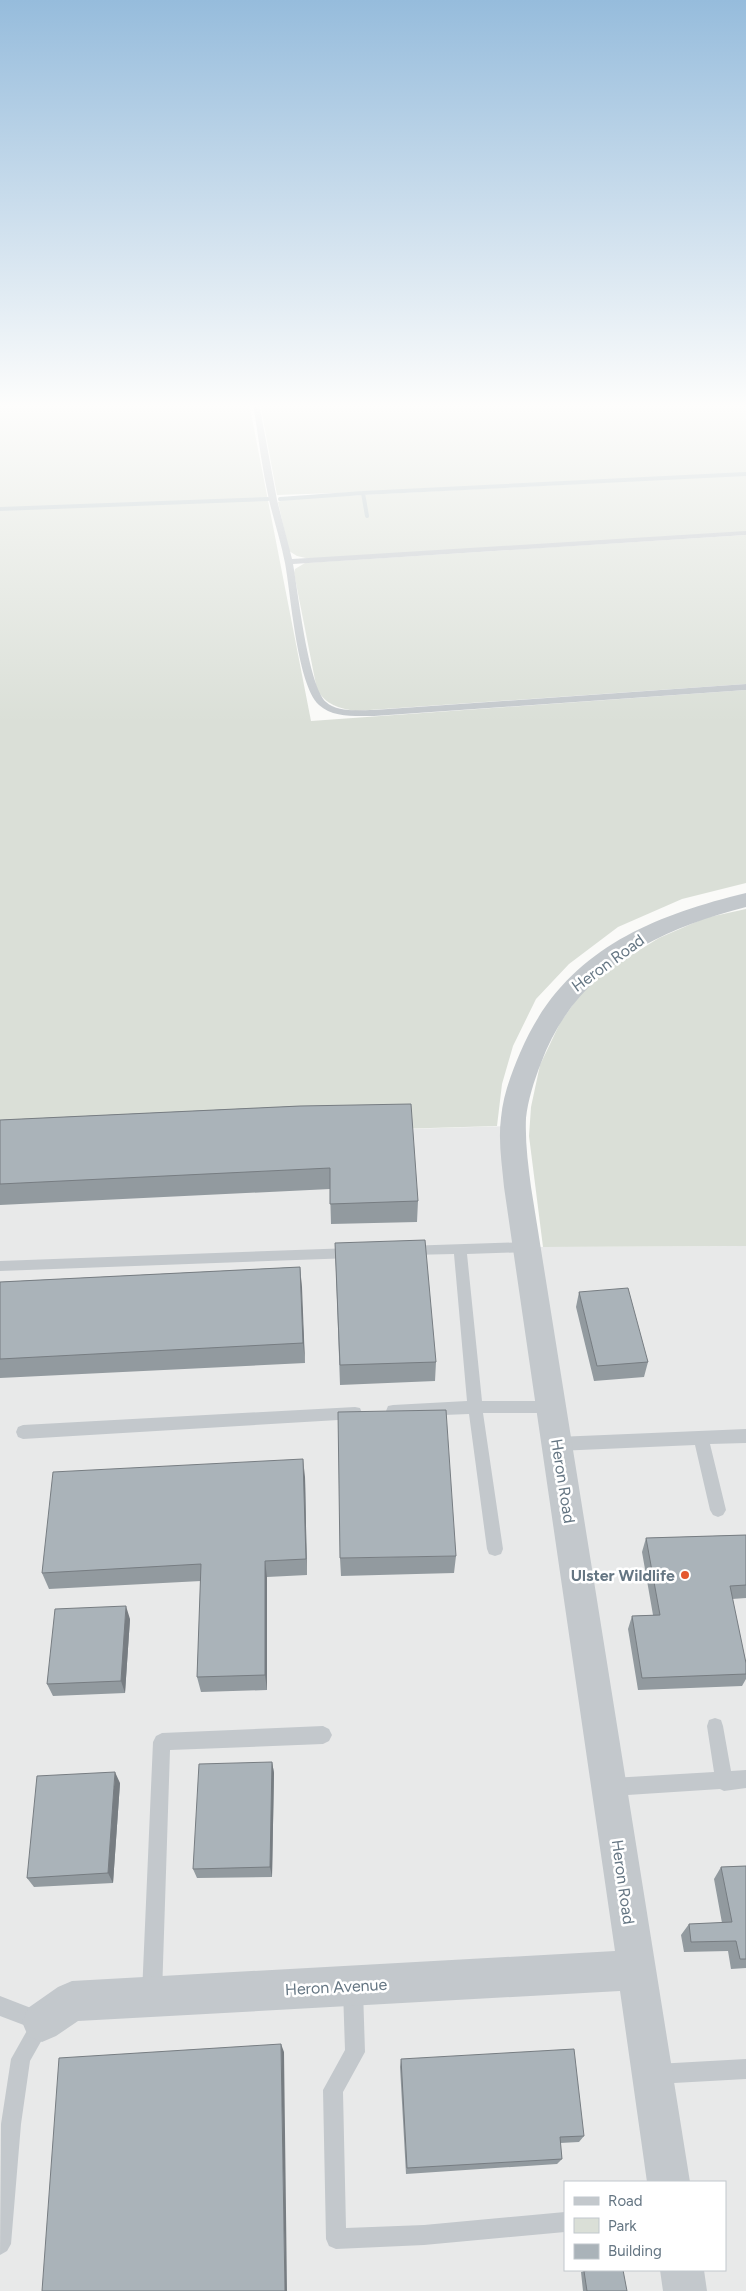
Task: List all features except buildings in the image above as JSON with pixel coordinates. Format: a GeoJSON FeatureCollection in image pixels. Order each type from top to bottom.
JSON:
{"type":"FeatureCollection","features":[{"type":"Feature","properties":{"kind":"street","name":"Heron Road"},"geometry":{"type":"LineString","coordinates":[[669,2181],[528,1248],[513,1126],[524,1075],[535,1046],[550,1018],[567,993],[591,972],[620,951],[659,929],[718,906],[746,900]]}},
{"type":"Feature","properties":{"kind":"street","name":"Heron Avenue"},"geometry":{"type":"LineString","coordinates":[[42,2022],[72,2001],[636,1970]]}},
{"type":"Feature","properties":{"kind":"street"},"geometry":{"type":"LineString","coordinates":[[682,2271],[685,2291]]}},
{"type":"Feature","properties":{"kind":"lane"},"geometry":{"type":"LineString","coordinates":[[275,510],[289,562],[310,678],[316,698],[323,705],[338,711],[374,713],[746,686]]}},
{"type":"Feature","properties":{"kind":"lane"},"geometry":{"type":"LineString","coordinates":[[289,562],[746,534]]}},
{"type":"Feature","properties":{"kind":"lane"},"geometry":{"type":"LineString","coordinates":[[460,1248],[475,1407],[495,1549]]}},
{"type":"Feature","properties":{"kind":"lane"},"geometry":{"type":"LineString","coordinates":[[401,1251],[460,1248],[528,1248]]}},
{"type":"Feature","properties":{"kind":"lane"},"geometry":{"type":"LineString","coordinates":[[0,1266],[362,1252]]}},
{"type":"Feature","properties":{"kind":"lane"},"geometry":{"type":"LineString","coordinates":[[23,1432],[372,1412],[475,1407],[552,1406]]}},
{"type":"Feature","properties":{"kind":"lane"},"geometry":{"type":"LineString","coordinates":[[557,1444],[746,1436]]}},
{"type":"Feature","properties":{"kind":"lane"},"geometry":{"type":"LineString","coordinates":[[701,1438],[718,1510]]}},
{"type":"Feature","properties":{"kind":"lane"},"geometry":{"type":"LineString","coordinates":[[715,1726],[724,1782]]}},
{"type":"Feature","properties":{"kind":"lane"},"geometry":{"type":"LineString","coordinates":[[152,1996],[162,1742],[323,1735]]}},
{"type":"Feature","properties":{"kind":"lane"},"geometry":{"type":"LineString","coordinates":[[609,1788],[724,1782],[746,1779]]}},
{"type":"Feature","properties":{"kind":"lane"},"geometry":{"type":"LineString","coordinates":[[353,1986],[355,2052],[333,2090],[336,2239],[424,2235],[564,2222]]}},
{"type":"Feature","properties":{"kind":"lane"},"geometry":{"type":"LineString","coordinates":[[0,2006],[42,2022],[21,2059],[11,2124],[0,2244]]}},
{"type":"Feature","properties":{"kind":"lane"},"geometry":{"type":"LineString","coordinates":[[652,2074],[746,2069]]}},
{"type":"Feature","properties":{"kind":"shaded area"},"geometry":{"type":"Polygon","coordinates":[[[513,1126],[528,1247],[746,1246],[746,2291],[0,2291],[0,1141],[513,1126]]]}},
{"type":"Feature","properties":{"kind":"green space"},"geometry":{"type":"Polygon","coordinates":[[[0,510],[270,510],[311,721],[746,690],[746,883],[682,899],[618,927],[569,964],[536,999],[513,1046],[502,1084],[497,1126],[0,1141],[0,510]]]}},
{"type":"Feature","properties":{"kind":"green space"},"geometry":{"type":"Polygon","coordinates":[[[280,510],[746,510],[746,532],[310,559],[297,556],[289,551],[280,510]]]}},
{"type":"Feature","properties":{"kind":"green space"},"geometry":{"type":"Polygon","coordinates":[[[746,535],[746,684],[355,711],[333,705],[317,690],[294,573],[295,569],[305,563],[746,535]]]}},
{"type":"Feature","properties":{"kind":"green space"},"geometry":{"type":"Polygon","coordinates":[[[746,909],[746,1246],[543,1247],[529,1136],[531,1107],[540,1065],[560,1023],[581,993],[607,970],[659,938],[705,918],[746,909]]]}},
{"type":"Feature","properties":{"kind":"waterway"},"geometry":{"type":"LineString","coordinates":[[366,510],[367,516]]}},
{"type":"Feature","properties":{"kind":"place","name":"Ulster Wildlife"},"geometry":{"type":"Point","coordinates":[685,1575]}}]}
